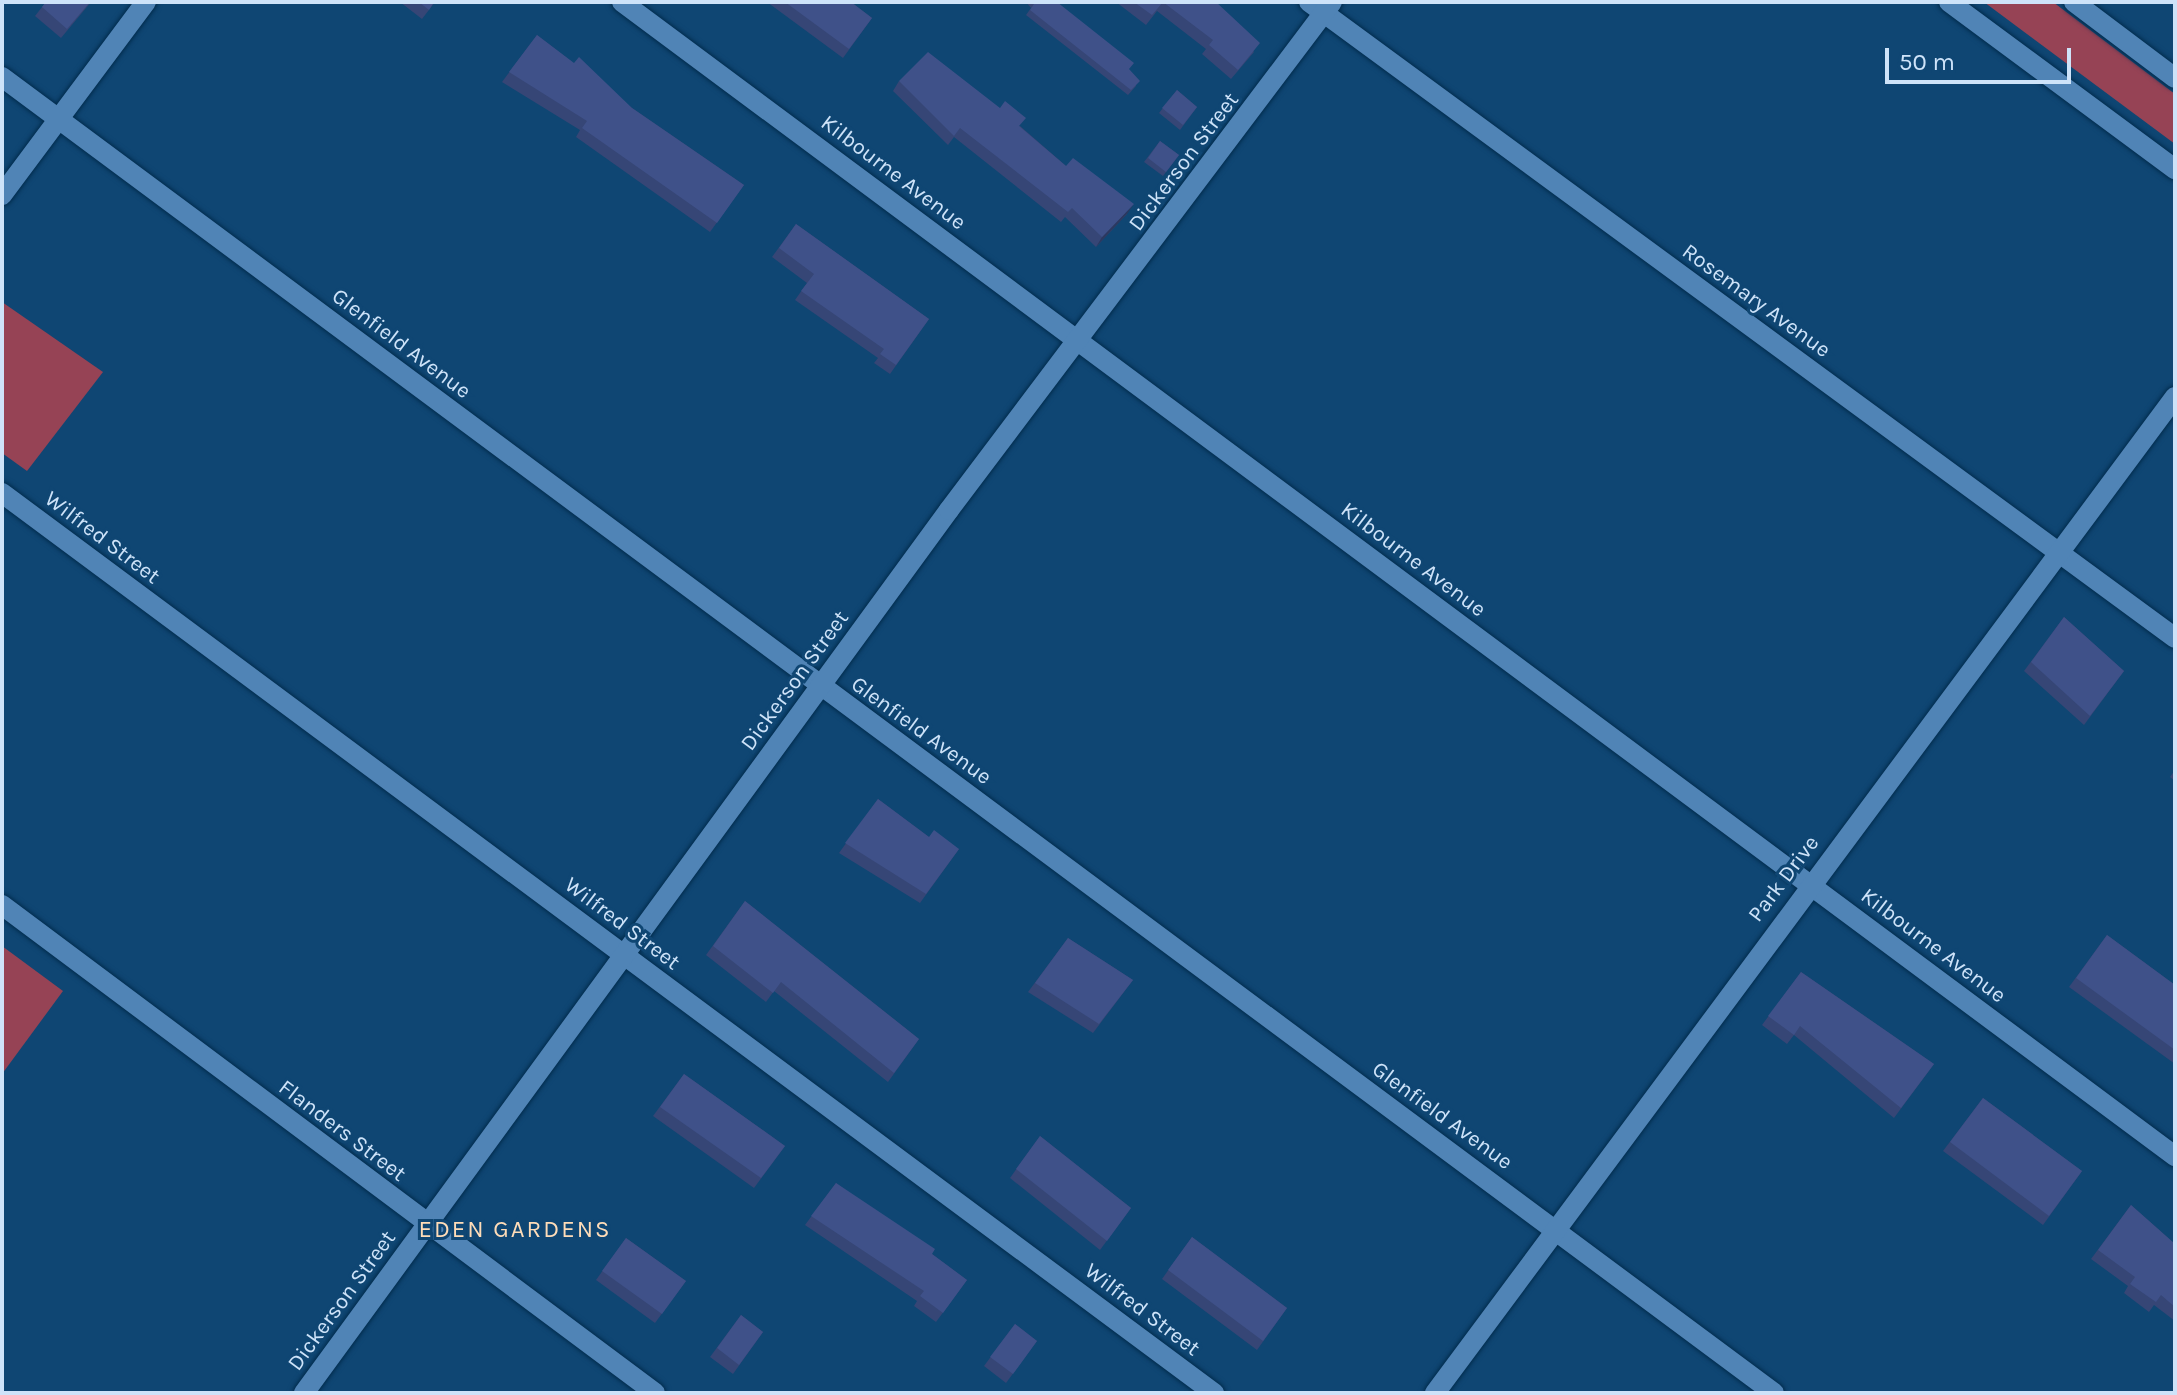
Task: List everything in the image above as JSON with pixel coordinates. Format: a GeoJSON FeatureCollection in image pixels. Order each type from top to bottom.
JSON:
{"type":"FeatureCollection","features":[{"type":"Feature","properties":{"kind":"street"},"geometry":{"type":"LineString","coordinates":[[2,195],[146,2]]}},
{"type":"Feature","properties":{"kind":"street","name":"Kilbourne Avenue"},"geometry":{"type":"LineString","coordinates":[[622,2],[1081,340],[2175,1156]]}},
{"type":"Feature","properties":{"kind":"street"},"geometry":{"type":"LineString","coordinates":[[1949,2],[2175,169]]}},
{"type":"Feature","properties":{"kind":"street"},"geometry":{"type":"LineString","coordinates":[[2074,2],[2175,78]]}},
{"type":"Feature","properties":{"kind":"street","name":"Dickerson Street"},"geometry":{"type":"LineString","coordinates":[[304,1393],[820,687],[1081,340],[1322,6]]}},
{"type":"Feature","properties":{"kind":"street","name":"Rosemary Avenue"},"geometry":{"type":"LineString","coordinates":[[1322,6],[2175,638]]}},
{"type":"Feature","properties":{"kind":"street","name":"Glenfield Avenue"},"geometry":{"type":"LineString","coordinates":[[2,77],[1774,1393]]}},
{"type":"Feature","properties":{"kind":"street","name":"Park Drive"},"geometry":{"type":"LineString","coordinates":[[1435,1393],[1553,1227],[2175,397]]}},
{"type":"Feature","properties":{"kind":"street","name":"Wilfred Street"},"geometry":{"type":"LineString","coordinates":[[2,493],[1214,1393]]}},
{"type":"Feature","properties":{"kind":"street","name":"Flanders Street"},"geometry":{"type":"LineString","coordinates":[[2,905],[655,1393]]}},
{"type":"Feature","properties":{"kind":"shaded area"},"geometry":{"type":"Polygon","coordinates":[[[1984,2],[2053,2],[2175,94],[2175,144],[1984,2]]]}},
{"type":"Feature","properties":{"kind":"shaded area"},"geometry":{"type":"Polygon","coordinates":[[[2,302],[103,372],[27,471],[2,453],[2,302]]]}},
{"type":"Feature","properties":{"kind":"shaded area"},"geometry":{"type":"Polygon","coordinates":[[[2,946],[63,991],[2,1074],[2,946]]]}},
{"type":"Feature","properties":{"kind":"building"},"geometry":{"type":"Polygon","coordinates":[[[46,2],[90,2],[67,29],[42,7],[46,2]]]}},
{"type":"Feature","properties":{"kind":"building"},"geometry":{"type":"Polygon","coordinates":[[[419,2],[434,2],[429,10],[419,2]]]}},
{"type":"Feature","properties":{"kind":"building"},"geometry":{"type":"Polygon","coordinates":[[[785,2],[851,2],[872,18],[849,49],[785,2]]]}},
{"type":"Feature","properties":{"kind":"building"},"geometry":{"type":"Polygon","coordinates":[[[1033,2],[1057,2],[1134,63],[1129,69],[1140,81],[1131,90],[1030,10],[1033,2]]]}},
{"type":"Feature","properties":{"kind":"building"},"geometry":{"type":"Polygon","coordinates":[[[1134,2],[1163,2],[1152,15],[1134,2]]]}},
{"type":"Feature","properties":{"kind":"building"},"geometry":{"type":"Polygon","coordinates":[[[1163,2],[1216,2],[1260,43],[1238,70],[1209,45],[1213,40],[1163,2]]]}},
{"type":"Feature","properties":{"kind":"building"},"geometry":{"type":"Polygon","coordinates":[[[537,35],[574,63],[579,57],[632,108],[744,185],[717,223],[582,128],[587,121],[509,72],[537,35]]]}},
{"type":"Feature","properties":{"kind":"building"},"geometry":{"type":"Polygon","coordinates":[[[928,52],[1000,108],[1005,101],[1026,118],[1019,126],[1066,166],[1073,158],[1134,204],[1102,237],[1072,208],[1068,212],[960,128],[954,136],[899,81],[928,52]]]}},
{"type":"Feature","properties":{"kind":"building"},"geometry":{"type":"Polygon","coordinates":[[[1177,90],[1197,107],[1183,125],[1162,108],[1177,90]]]}},
{"type":"Feature","properties":{"kind":"building"},"geometry":{"type":"Polygon","coordinates":[[[1160,141],[1179,155],[1166,172],[1148,158],[1160,141]]]}},
{"type":"Feature","properties":{"kind":"building"},"geometry":{"type":"Polygon","coordinates":[[[796,224],[929,319],[896,365],[880,354],[884,349],[801,291],[814,274],[779,248],[796,224]]]}},
{"type":"Feature","properties":{"kind":"building"},"geometry":{"type":"Polygon","coordinates":[[[2064,617],[2124,671],[2090,716],[2031,662],[2064,617]]]}},
{"type":"Feature","properties":{"kind":"building"},"geometry":{"type":"Polygon","coordinates":[[[878,799],[929,837],[934,830],[959,849],[926,894],[845,843],[878,799]]]}},
{"type":"Feature","properties":{"kind":"building"},"geometry":{"type":"Polygon","coordinates":[[[745,901],[919,1039],[894,1073],[781,982],[773,993],[713,946],[745,901]]]}},
{"type":"Feature","properties":{"kind":"building"},"geometry":{"type":"Polygon","coordinates":[[[2107,935],[2175,985],[2175,1050],[2076,978],[2107,935]]]}},
{"type":"Feature","properties":{"kind":"building"},"geometry":{"type":"Polygon","coordinates":[[[1068,938],[1133,980],[1099,1024],[1035,983],[1068,938]]]}},
{"type":"Feature","properties":{"kind":"building"},"geometry":{"type":"Polygon","coordinates":[[[1801,972],[1934,1064],[1901,1108],[1800,1026],[1794,1035],[1768,1016],[1801,972]]]}},
{"type":"Feature","properties":{"kind":"building"},"geometry":{"type":"Polygon","coordinates":[[[684,1074],[785,1146],[761,1178],[660,1107],[684,1074]]]}},
{"type":"Feature","properties":{"kind":"building"},"geometry":{"type":"Polygon","coordinates":[[[1983,1098],[2082,1171],[2049,1216],[1950,1142],[1983,1098]]]}},
{"type":"Feature","properties":{"kind":"building"},"geometry":{"type":"Polygon","coordinates":[[[1040,1136],[1131,1208],[1107,1241],[1016,1169],[1040,1136]]]}},
{"type":"Feature","properties":{"kind":"building"},"geometry":{"type":"Polygon","coordinates":[[[836,1183],[935,1249],[932,1254],[967,1280],[943,1313],[920,1296],[924,1291],[811,1216],[836,1183]]]}},
{"type":"Feature","properties":{"kind":"building"},"geometry":{"type":"Polygon","coordinates":[[[2131,1205],[2175,1244],[2175,1307],[2161,1295],[2156,1302],[2130,1284],[2135,1277],[2098,1250],[2131,1205]]]}},
{"type":"Feature","properties":{"kind":"building"},"geometry":{"type":"Polygon","coordinates":[[[1192,1237],[1287,1308],[1263,1341],[1168,1270],[1192,1237]]]}},
{"type":"Feature","properties":{"kind":"building"},"geometry":{"type":"Polygon","coordinates":[[[626,1238],[686,1281],[662,1314],[602,1271],[626,1238]]]}},
{"type":"Feature","properties":{"kind":"building"},"geometry":{"type":"Polygon","coordinates":[[[741,1315],[763,1332],[739,1365],[717,1348],[741,1315]]]}},
{"type":"Feature","properties":{"kind":"building"},"geometry":{"type":"Polygon","coordinates":[[[1015,1324],[1037,1341],[1013,1374],[990,1357],[1015,1324]]]}},
{"type":"Feature","properties":{"kind":"district","name":"EDEN GARDENS"},"geometry":{"type":"Point","coordinates":[515,1230]}}]}
